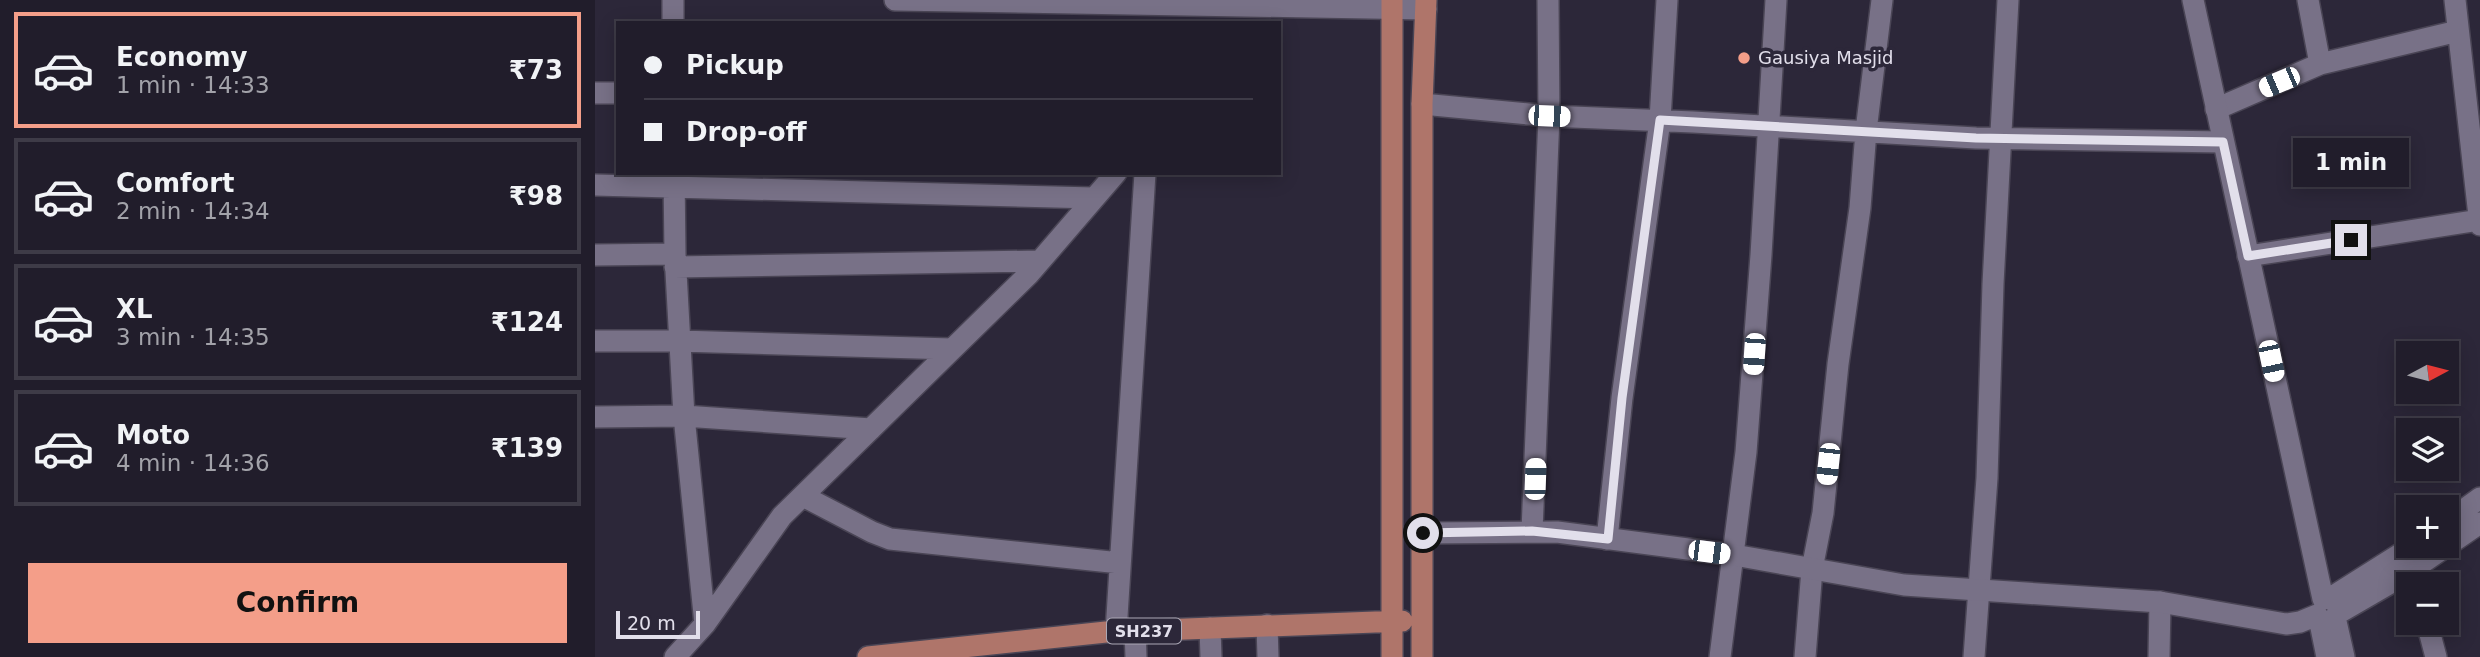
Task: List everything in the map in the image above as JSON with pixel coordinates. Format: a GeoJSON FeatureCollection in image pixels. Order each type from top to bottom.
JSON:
{"type":"FeatureCollection","features":[{"type":"Feature","properties":{"kind":"main road"},"geometry":{"type":"LineString","coordinates":[[1392,4],[1392,657]]}},
{"type":"Feature","properties":{"kind":"main road"},"geometry":{"type":"LineString","coordinates":[[1422,657],[1422,104],[1426,5]]}},
{"type":"Feature","properties":{"kind":"main road","name":"SH237"},"geometry":{"type":"LineString","coordinates":[[867,657],[941,653],[1125,632],[1422,620]]}},
{"type":"Feature","properties":{"kind":"street"},"geometry":{"type":"LineString","coordinates":[[673,0],[673,21]]}},
{"type":"Feature","properties":{"kind":"street"},"geometry":{"type":"LineString","coordinates":[[895,0],[1251,15],[1392,4],[1426,5]]}},
{"type":"Feature","properties":{"kind":"street"},"geometry":{"type":"LineString","coordinates":[[1532,531],[1549,116],[1548,0]]}},
{"type":"Feature","properties":{"kind":"street"},"geometry":{"type":"LineString","coordinates":[[1608,539],[1622,398],[1660,120],[1667,0]]}},
{"type":"Feature","properties":{"kind":"street"},"geometry":{"type":"LineString","coordinates":[[1720,657],[1746,452],[1776,0]]}},
{"type":"Feature","properties":{"kind":"street"},"geometry":{"type":"LineString","coordinates":[[1805,657],[1812,569],[1823,513],[1882,0]]}},
{"type":"Feature","properties":{"kind":"street"},"geometry":{"type":"LineString","coordinates":[[1975,657],[1987,478],[2008,0]]}},
{"type":"Feature","properties":{"kind":"street"},"geometry":{"type":"LineString","coordinates":[[2193,0],[2327,610],[2344,657]]}},
{"type":"Feature","properties":{"kind":"street"},"geometry":{"type":"LineString","coordinates":[[2308,0],[2320,64]]}},
{"type":"Feature","properties":{"kind":"street"},"geometry":{"type":"LineString","coordinates":[[2248,256],[2480,222],[2455,0]]}},
{"type":"Feature","properties":{"kind":"street"},"geometry":{"type":"LineString","coordinates":[[2216,108],[2320,64],[2458,31]]}},
{"type":"Feature","properties":{"kind":"street"},"geometry":{"type":"LineString","coordinates":[[595,93],[616,93]]}},
{"type":"Feature","properties":{"kind":"street"},"geometry":{"type":"LineString","coordinates":[[1422,104],[1549,116],[2001,138],[2223,142]]}},
{"type":"Feature","properties":{"kind":"street"},"geometry":{"type":"LineString","coordinates":[[675,657],[705,624],[782,516],[1040,261],[1114,175]]}},
{"type":"Feature","properties":{"kind":"street"},"geometry":{"type":"LineString","coordinates":[[1136,657],[1125,632],[1120,563],[1145,175]]}},
{"type":"Feature","properties":{"kind":"street"},"geometry":{"type":"LineString","coordinates":[[595,186],[674,180],[1094,198]]}},
{"type":"Feature","properties":{"kind":"street"},"geometry":{"type":"LineString","coordinates":[[674,180],[675,260],[684,416],[705,624]]}},
{"type":"Feature","properties":{"kind":"street"},"geometry":{"type":"LineString","coordinates":[[595,255],[675,260],[1040,261]]}},
{"type":"Feature","properties":{"kind":"street"},"geometry":{"type":"LineString","coordinates":[[595,341],[952,349]]}},
{"type":"Feature","properties":{"kind":"street"},"geometry":{"type":"LineString","coordinates":[[595,417],[684,416],[871,429]]}},
{"type":"Feature","properties":{"kind":"street"},"geometry":{"type":"LineString","coordinates":[[803,496],[890,539],[1120,563]]}},
{"type":"Feature","properties":{"kind":"street"},"geometry":{"type":"LineString","coordinates":[[2459,513],[2480,498]]}},
{"type":"Feature","properties":{"kind":"street"},"geometry":{"type":"LineString","coordinates":[[1423,533],[1532,531],[1608,539],[1734,555],[1904,585],[2160,602],[2286,624],[2300,622],[2327,610],[2480,523]]}},
{"type":"Feature","properties":{"kind":"street"},"geometry":{"type":"LineString","coordinates":[[2159,657],[2160,602]]}},
{"type":"Feature","properties":{"kind":"street"},"geometry":{"type":"LineString","coordinates":[[2327,610],[2327,657]]}},
{"type":"Feature","properties":{"kind":"street"},"geometry":{"type":"LineString","coordinates":[[1267,625],[1268,657]]}},
{"type":"Feature","properties":{"kind":"street"},"geometry":{"type":"LineString","coordinates":[[1210,628],[1211,657]]}},
{"type":"Feature","properties":{"kind":"street"},"geometry":{"type":"LineString","coordinates":[[2430,635],[2436,657]]}},
{"type":"Feature","properties":{"kind":"place","name":"Gausiya Masjid"},"geometry":{"type":"Point","coordinates":[1744,58]}},
{"type":"Feature","properties":{"kind":"route"},"geometry":{"type":"LineString","coordinates":[[1423,533],[1532,531],[1608,539],[1622,398],[1660,120],[1976,138],[2223,142],[2248,256],[2351,240]]}}]}
